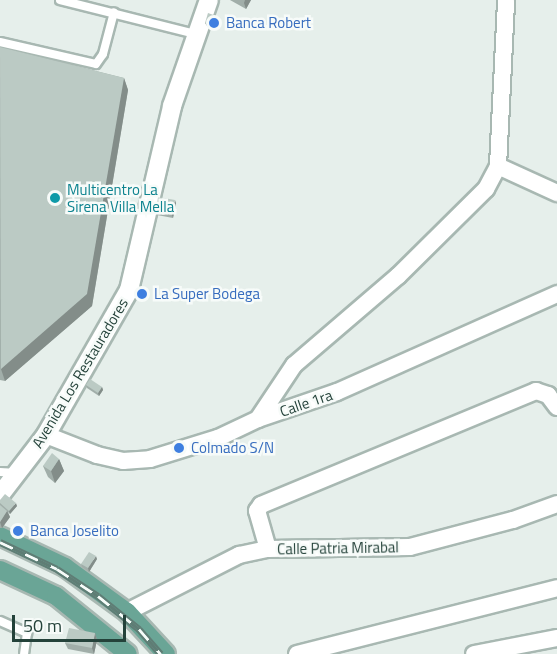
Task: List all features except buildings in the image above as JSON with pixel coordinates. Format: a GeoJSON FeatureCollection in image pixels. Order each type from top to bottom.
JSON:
{"type":"FeatureCollection","features":[{"type":"Feature","properties":{"kind":"main road"},"geometry":{"type":"LineString","coordinates":[[0,536],[65,567],[127,612],[165,654]]}},
{"type":"Feature","properties":{"kind":"main road"},"geometry":{"type":"LineString","coordinates":[[0,570],[56,596],[111,646],[128,654]]}},
{"type":"Feature","properties":{"kind":"street","name":"Avenida Los Restauradores"},"geometry":{"type":"LineString","coordinates":[[0,495],[8,473],[46,435],[129,290],[172,106],[208,0]]}},
{"type":"Feature","properties":{"kind":"street"},"geometry":{"type":"LineString","coordinates":[[258,419],[294,365],[398,276],[486,189],[498,166],[506,0]]}},
{"type":"Feature","properties":{"kind":"street"},"geometry":{"type":"LineString","coordinates":[[498,166],[557,193]]}},
{"type":"Feature","properties":{"kind":"street","name":"Calle 1ra"},"geometry":{"type":"LineString","coordinates":[[46,435],[97,455],[123,461],[150,459],[218,438],[258,419],[337,392],[557,294]]}},
{"type":"Feature","properties":{"kind":"street"},"geometry":{"type":"LineString","coordinates":[[268,549],[257,511],[261,505],[536,391],[548,395],[557,406]]}},
{"type":"Feature","properties":{"kind":"street","name":"Calle Patria Mirabal"},"geometry":{"type":"LineString","coordinates":[[127,612],[239,555],[268,549],[410,547],[513,520],[557,504]]}},
{"type":"Feature","properties":{"kind":"street"},"geometry":{"type":"LineString","coordinates":[[297,654],[557,588]]}},
{"type":"Feature","properties":{"kind":"street"},"geometry":{"type":"LineString","coordinates":[[474,654],[557,638]]}},
{"type":"Feature","properties":{"kind":"lane"},"geometry":{"type":"LineString","coordinates":[[60,0],[195,34]]}},
{"type":"Feature","properties":{"kind":"lane"},"geometry":{"type":"LineString","coordinates":[[0,42],[96,64],[103,54],[114,12]]}},
{"type":"Feature","properties":{"kind":"lane"},"geometry":{"type":"LineString","coordinates":[[0,621],[27,633],[24,654]]}},
{"type":"Feature","properties":{"kind":"railway"},"geometry":{"type":"LineString","coordinates":[[0,542],[57,569],[98,596],[139,629],[161,654]]}},
{"type":"Feature","properties":{"kind":"place","name":"Banca Robert"},"geometry":{"type":"Point","coordinates":[214,23]}},
{"type":"Feature","properties":{"kind":"place","name":"Multicentro La Sirena Villa Mella"},"geometry":{"type":"Point","coordinates":[55,198]}},
{"type":"Feature","properties":{"kind":"place","name":"La Super Bodega"},"geometry":{"type":"Point","coordinates":[142,294]}},
{"type":"Feature","properties":{"kind":"place","name":"Colmado S/N"},"geometry":{"type":"Point","coordinates":[179,448]}},
{"type":"Feature","properties":{"kind":"place","name":"Banca Joselito"},"geometry":{"type":"Point","coordinates":[18,531]}}]}
